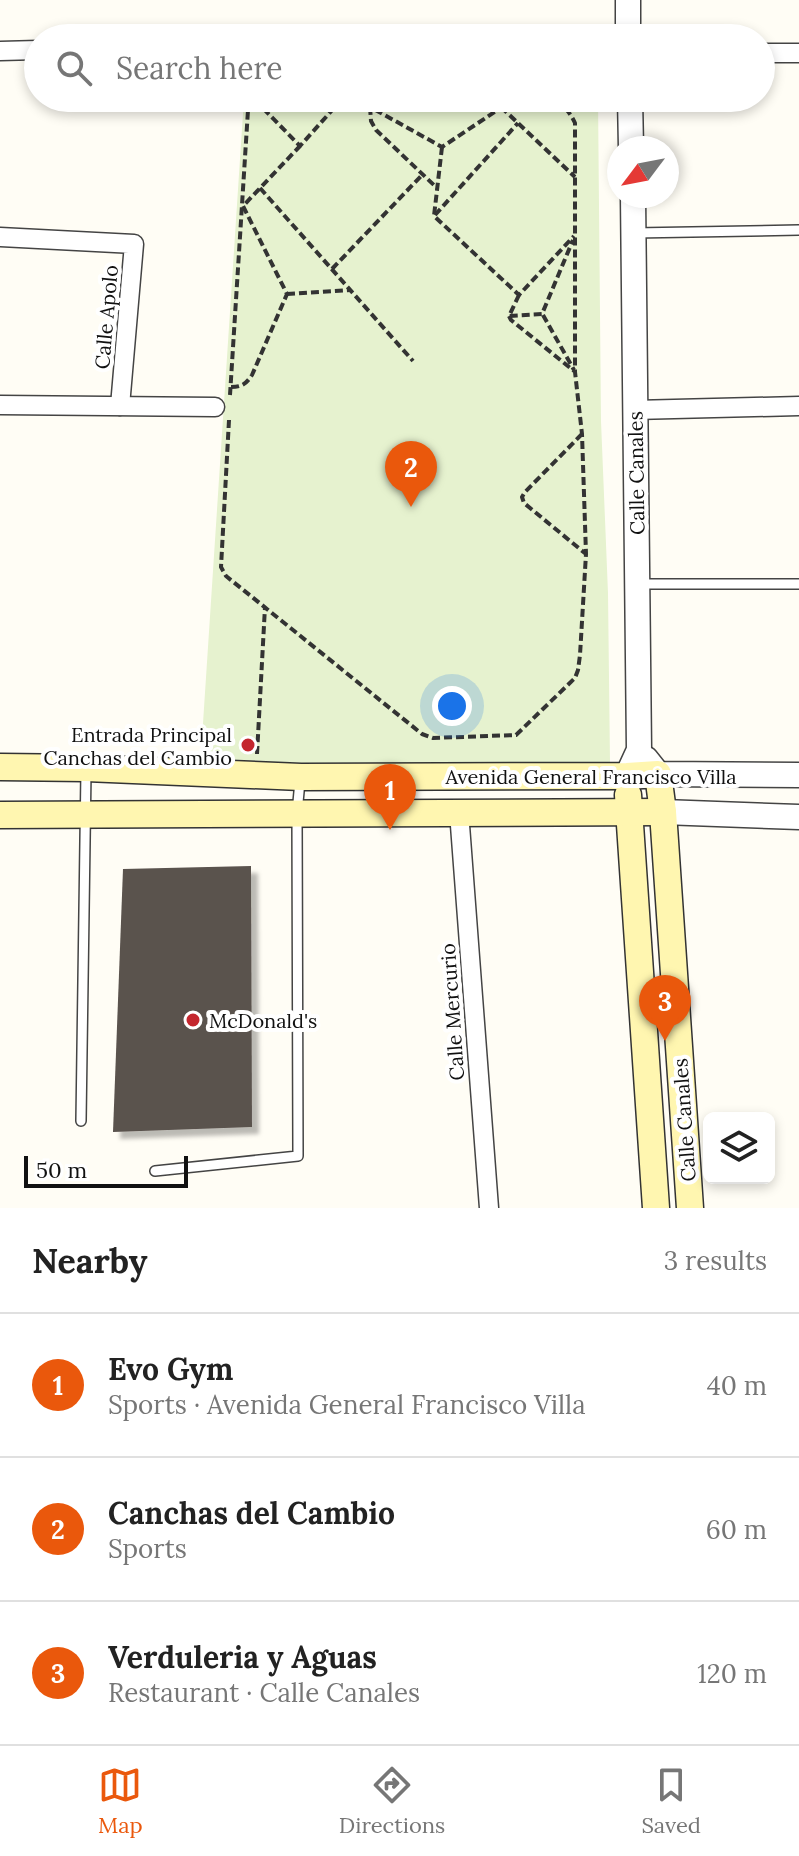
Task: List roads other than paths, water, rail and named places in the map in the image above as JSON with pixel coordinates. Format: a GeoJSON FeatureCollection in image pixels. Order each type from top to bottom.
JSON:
{"type":"FeatureCollection","features":[{"type":"Feature","properties":{"kind":"main road","name":"Avenida General Francisco Villa"},"geometry":{"type":"LineString","coordinates":[[0,767],[301,777],[658,774]]}},
{"type":"Feature","properties":{"kind":"main road","name":"Calle Canales"},"geometry":{"type":"LineString","coordinates":[[658,774],[690,1208]]}},
{"type":"Feature","properties":{"kind":"main road","name":"Calle Canales"},"geometry":{"type":"LineString","coordinates":[[627,776],[656,1208]]}},
{"type":"Feature","properties":{"kind":"main road","name":"Avenida General Francisco Villa"},"geometry":{"type":"LineString","coordinates":[[0,815],[663,812]]}},
{"type":"Feature","properties":{"kind":"street"},"geometry":{"type":"LineString","coordinates":[[628,0],[628,24]]}},
{"type":"Feature","properties":{"kind":"street"},"geometry":{"type":"LineString","coordinates":[[0,51],[24,50]]}},
{"type":"Feature","properties":{"kind":"street"},"geometry":{"type":"LineString","coordinates":[[775,53],[799,53]]}},
{"type":"Feature","properties":{"kind":"street"},"geometry":{"type":"LineString","coordinates":[[630,112],[631,136]]}},
{"type":"Feature","properties":{"kind":"street","name":"Calle Canales"},"geometry":{"type":"LineString","coordinates":[[627,776],[639,750],[633,208]]}},
{"type":"Feature","properties":{"kind":"street","name":"Calle Apolo"},"geometry":{"type":"LineString","coordinates":[[0,237],[134,244],[120,406]]}},
{"type":"Feature","properties":{"kind":"street"},"geometry":{"type":"LineString","coordinates":[[0,405],[225,404]]}},
{"type":"Feature","properties":{"kind":"street"},"geometry":{"type":"LineString","coordinates":[[634,410],[799,406]]}},
{"type":"Feature","properties":{"kind":"street"},"geometry":{"type":"LineString","coordinates":[[639,750],[658,774]]}},
{"type":"Feature","properties":{"kind":"street","name":"Avenida General Francisco Villa"},"geometry":{"type":"LineString","coordinates":[[658,774],[799,775]]}},
{"type":"Feature","properties":{"kind":"street","name":"Calle Mercurio"},"geometry":{"type":"LineString","coordinates":[[459,812],[489,1208]]}},
{"type":"Feature","properties":{"kind":"street","name":"Avenida General Francisco Villa"},"geometry":{"type":"LineString","coordinates":[[663,812],[799,817]]}},
{"type":"Feature","properties":{"kind":"lane"},"geometry":{"type":"LineString","coordinates":[[634,233],[799,230]]}},
{"type":"Feature","properties":{"kind":"lane"},"geometry":{"type":"LineString","coordinates":[[639,584],[799,584]]}},
{"type":"Feature","properties":{"kind":"lane"},"geometry":{"type":"LineString","coordinates":[[81,1121],[86,768]]}},
{"type":"Feature","properties":{"kind":"lane"},"geometry":{"type":"LineString","coordinates":[[155,1171],[298,1156],[297,813],[301,777]]}},
{"type":"Feature","properties":{"kind":"place","name":"Canchas del Cambio"},"geometry":{"type":"Point","coordinates":[411,507]}},
{"type":"Feature","properties":{"kind":"place","name":"Entrada Principal Canchas del Cambio"},"geometry":{"type":"Point","coordinates":[248,745]}},
{"type":"Feature","properties":{"kind":"place","name":"Evo Gym"},"geometry":{"type":"Point","coordinates":[390,830]}},
{"type":"Feature","properties":{"kind":"place","name":"McDonald's"},"geometry":{"type":"Point","coordinates":[193,1020]}},
{"type":"Feature","properties":{"kind":"place","name":"Verduleria y Aguas"},"geometry":{"type":"Point","coordinates":[665,1041]}}]}
